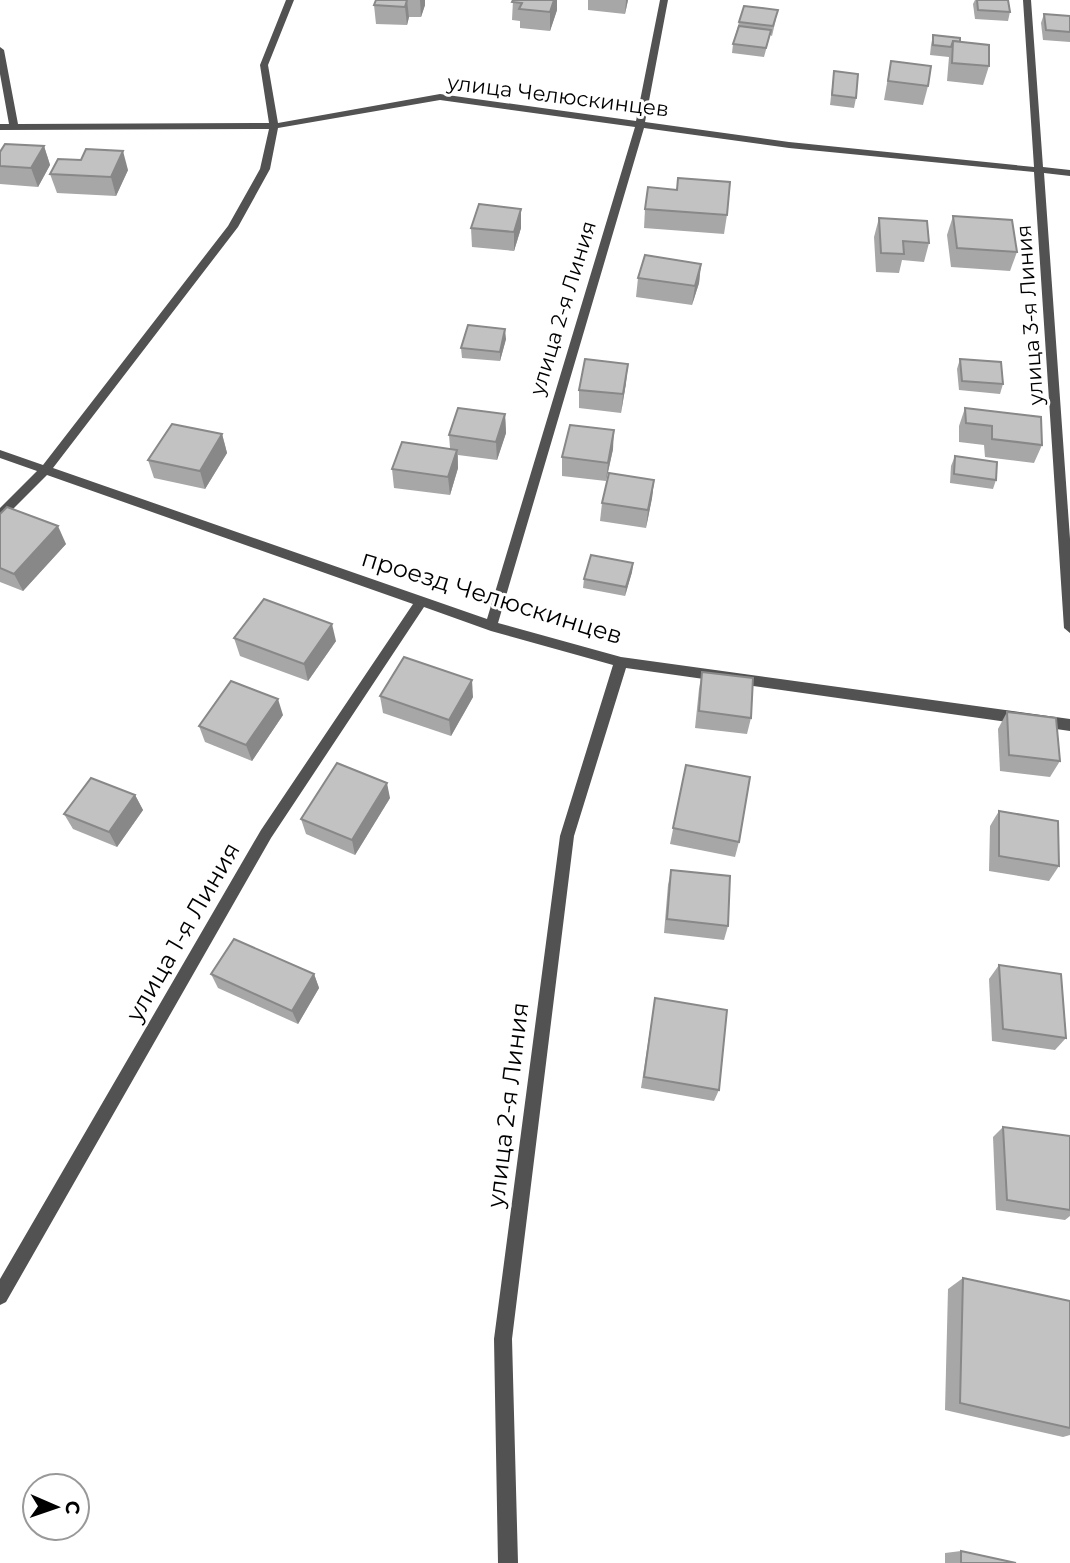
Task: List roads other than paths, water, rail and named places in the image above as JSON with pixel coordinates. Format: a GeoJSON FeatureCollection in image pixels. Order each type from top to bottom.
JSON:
{"type":"FeatureCollection","features":[{"type":"Feature","properties":{"kind":"street"},"geometry":{"type":"LineString","coordinates":[[0,515],[44,471],[233,227],[265,169],[274,126],[264,65],[290,0]]}},
{"type":"Feature","properties":{"kind":"street","name":"улица 2-я Линия"},"geometry":{"type":"LineString","coordinates":[[491,626],[640,124],[664,0]]}},
{"type":"Feature","properties":{"kind":"street","name":"улица 3-я Линия"},"geometry":{"type":"LineString","coordinates":[[1027,0],[1070,628]]}},
{"type":"Feature","properties":{"kind":"street"},"geometry":{"type":"LineString","coordinates":[[0,50],[14,126]]}},
{"type":"Feature","properties":{"kind":"street","name":"улица Челюскинцев"},"geometry":{"type":"LineString","coordinates":[[0,127],[274,126],[440,97],[789,145],[1070,173]]}},
{"type":"Feature","properties":{"kind":"street","name":"проезд Челюскинцев"},"geometry":{"type":"LineString","coordinates":[[0,454],[491,626],[621,662],[1070,725]]}},
{"type":"Feature","properties":{"kind":"street","name":"улица 1-я Линия"},"geometry":{"type":"LineString","coordinates":[[0,1296],[267,834],[421,601]]}},
{"type":"Feature","properties":{"kind":"street","name":"улица 2-я Линия"},"geometry":{"type":"LineString","coordinates":[[508,1563],[503,1339],[508,1298],[567,836],[621,662]]}}]}
